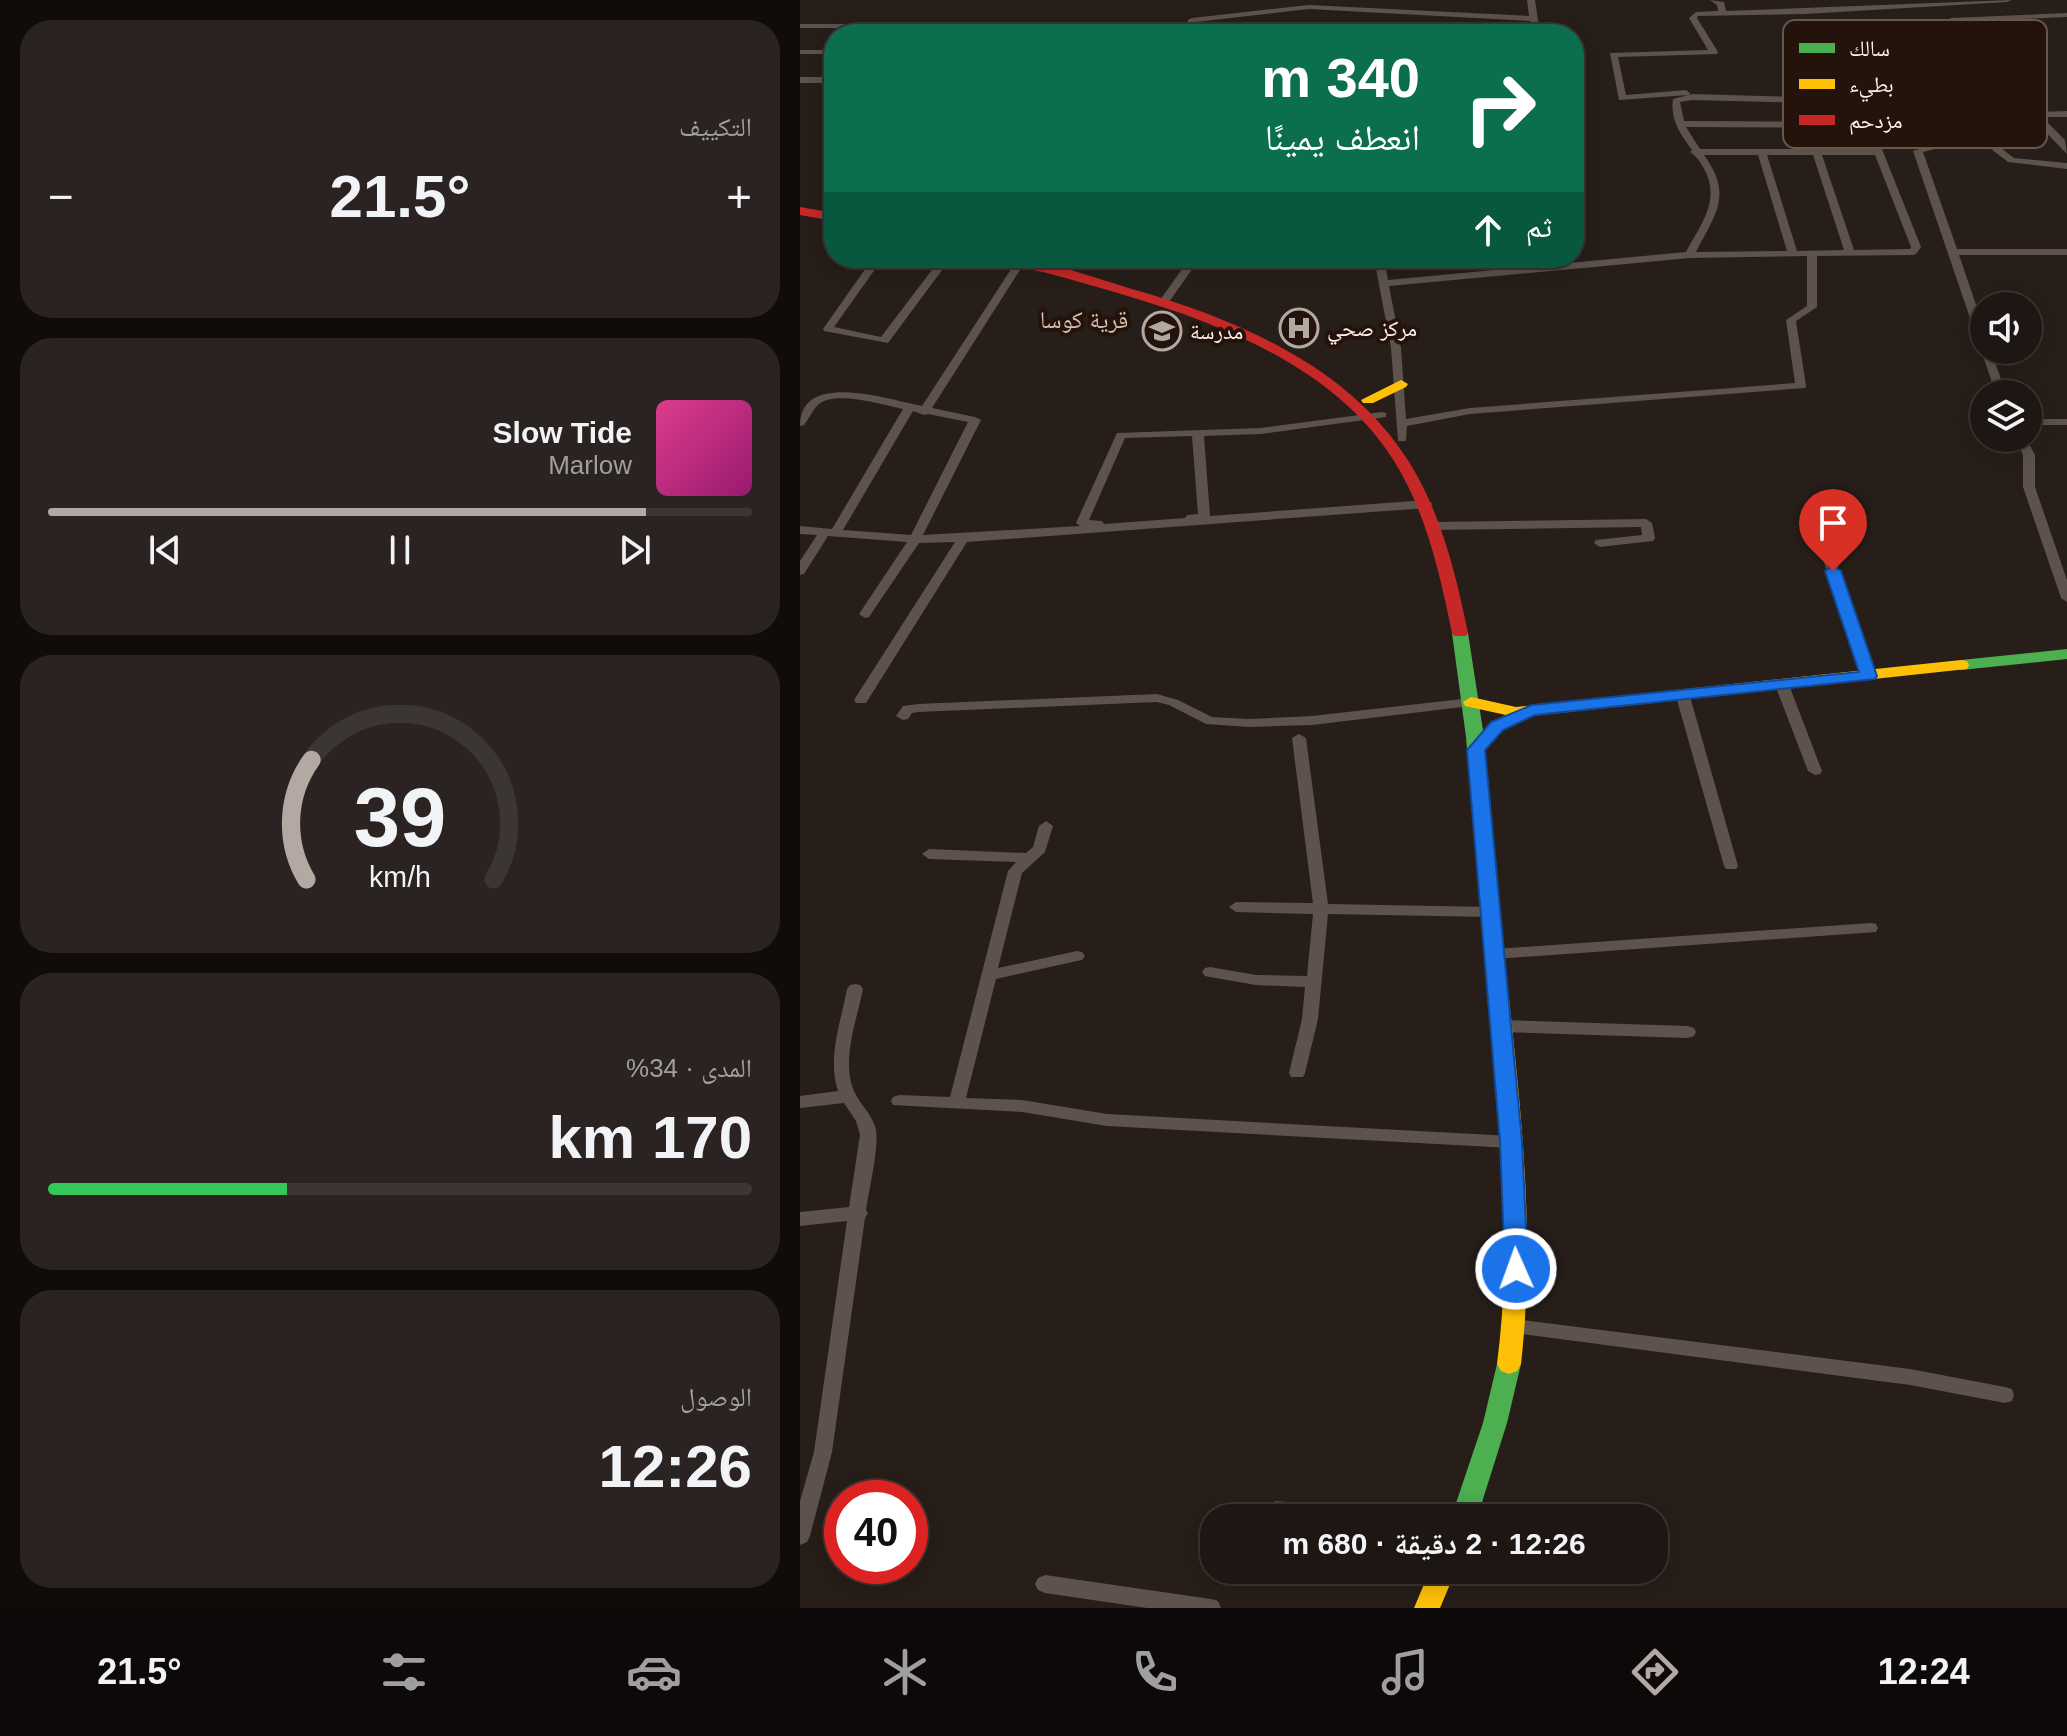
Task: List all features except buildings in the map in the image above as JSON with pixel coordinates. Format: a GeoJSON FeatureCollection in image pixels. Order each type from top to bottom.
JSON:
{"type":"FeatureCollection","features":[{"type":"Feature","properties":{"kind":"street"},"geometry":{"type":"LineString","coordinates":[[1531,0],[1535,24]]}},
{"type":"Feature","properties":{"kind":"street"},"geometry":{"type":"LineString","coordinates":[[1714,0],[1721,4],[1722,13]]}},
{"type":"Feature","properties":{"kind":"street"},"geometry":{"type":"LineString","coordinates":[[1783,91],[1685,93],[1622,98],[1613,55],[1714,52],[1693,16],[2007,0]]}},
{"type":"Feature","properties":{"kind":"street"},"geometry":{"type":"LineString","coordinates":[[1191,24],[1192,20],[1299,7],[1535,19]]}},
{"type":"Feature","properties":{"kind":"street"},"geometry":{"type":"LineString","coordinates":[[1951,20],[2067,15]]}},
{"type":"Feature","properties":{"kind":"street"},"geometry":{"type":"LineString","coordinates":[[800,26],[824,26]]}},
{"type":"Feature","properties":{"kind":"street"},"geometry":{"type":"LineString","coordinates":[[800,52],[824,52]]}},
{"type":"Feature","properties":{"kind":"street"},"geometry":{"type":"LineString","coordinates":[[800,80],[823,80]]}},
{"type":"Feature","properties":{"kind":"street"},"geometry":{"type":"LineString","coordinates":[[1690,255],[1716,199],[1712,176],[1679,124],[1674,104],[1692,97],[1783,98]]}},
{"type":"Feature","properties":{"kind":"street"},"geometry":{"type":"LineString","coordinates":[[2047,115],[2067,114]]}},
{"type":"Feature","properties":{"kind":"street"},"geometry":{"type":"LineString","coordinates":[[1679,124],[1783,125]]}},
{"type":"Feature","properties":{"kind":"street"},"geometry":{"type":"LineString","coordinates":[[2047,128],[2067,151]]}},
{"type":"Feature","properties":{"kind":"street"},"geometry":{"type":"LineString","coordinates":[[1584,265],[1690,255],[1916,250],[1878,148]]}},
{"type":"Feature","properties":{"kind":"street"},"geometry":{"type":"LineString","coordinates":[[1929,148],[1918,151],[1996,380]]}},
{"type":"Feature","properties":{"kind":"street"},"geometry":{"type":"LineString","coordinates":[[1995,148],[2011,160],[2067,166]]}},
{"type":"Feature","properties":{"kind":"street"},"geometry":{"type":"LineString","coordinates":[[1695,152],[1879,152]]}},
{"type":"Feature","properties":{"kind":"street"},"geometry":{"type":"LineString","coordinates":[[1762,152],[1793,254]]}},
{"type":"Feature","properties":{"kind":"street"},"geometry":{"type":"LineString","coordinates":[[1817,152],[1850,253]]}},
{"type":"Feature","properties":{"kind":"street"},"geometry":{"type":"LineString","coordinates":[[800,214],[824,216]]}},
{"type":"Feature","properties":{"kind":"street"},"geometry":{"type":"LineString","coordinates":[[1953,252],[2067,252]]}},
{"type":"Feature","properties":{"kind":"street"},"geometry":{"type":"LineString","coordinates":[[1046,268],[1188,312],[1300,360],[1403,431],[1485,410],[1801,386],[1791,320],[1812,307],[1812,254]]}},
{"type":"Feature","properties":{"kind":"street"},"geometry":{"type":"LineString","coordinates":[[871,268],[828,329],[884,341],[939,268]]}},
{"type":"Feature","properties":{"kind":"street"},"geometry":{"type":"LineString","coordinates":[[924,412],[1012,268]]}},
{"type":"Feature","properties":{"kind":"street"},"geometry":{"type":"LineString","coordinates":[[1049,268],[1165,300],[1188,312]]}},
{"type":"Feature","properties":{"kind":"street"},"geometry":{"type":"LineString","coordinates":[[1165,300],[1188,268]]}},
{"type":"Feature","properties":{"kind":"street"},"geometry":{"type":"LineString","coordinates":[[1381,268],[1401,384],[1403,431],[1454,601],[1471,702],[1511,1142],[1516,1269],[1514,1326],[1502,1402],[1469,1504]]}},
{"type":"Feature","properties":{"kind":"street"},"geometry":{"type":"LineString","coordinates":[[1384,283],[1548,268]]}},
{"type":"Feature","properties":{"kind":"street"},"geometry":{"type":"LineString","coordinates":[[1267,512],[1082,523],[1121,435],[1198,435],[1311,427],[1373,411],[1401,384]]}},
{"type":"Feature","properties":{"kind":"street"},"geometry":{"type":"LineString","coordinates":[[800,423],[816,401],[835,395],[975,420],[915,539],[865,614]]}},
{"type":"Feature","properties":{"kind":"street"},"geometry":{"type":"LineString","coordinates":[[800,571],[830,531],[909,409]]}},
{"type":"Feature","properties":{"kind":"street"},"geometry":{"type":"LineString","coordinates":[[1373,411],[1426,513]]}},
{"type":"Feature","properties":{"kind":"street"},"geometry":{"type":"LineString","coordinates":[[2042,422],[2067,422]]}},
{"type":"Feature","properties":{"kind":"street"},"geometry":{"type":"LineString","coordinates":[[1198,435],[1204,517]]}},
{"type":"Feature","properties":{"kind":"street"},"geometry":{"type":"LineString","coordinates":[[2027,452],[2029,487],[2067,598]]}},
{"type":"Feature","properties":{"kind":"street"},"geometry":{"type":"LineString","coordinates":[[800,530],[915,539],[963,538],[1426,513],[1646,523],[1649,538],[1600,543]]}},
{"type":"Feature","properties":{"kind":"street"},"geometry":{"type":"LineString","coordinates":[[1815,518],[1869,676]]}},
{"type":"Feature","properties":{"kind":"street"},"geometry":{"type":"LineString","coordinates":[[861,700],[963,538]]}},
{"type":"Feature","properties":{"kind":"street"},"geometry":{"type":"LineString","coordinates":[[903,716],[908,709],[918,708],[1157,698],[1176,701],[1208,721],[1276,722],[1471,702],[1499,711],[1532,710],[2067,654]]}},
{"type":"Feature","properties":{"kind":"street"},"geometry":{"type":"LineString","coordinates":[[1782,685],[1815,771]]}},
{"type":"Feature","properties":{"kind":"street"},"geometry":{"type":"LineString","coordinates":[[1682,693],[1731,866]]}},
{"type":"Feature","properties":{"kind":"street"},"geometry":{"type":"LineString","coordinates":[[1476,750],[1497,726],[1532,710]]}},
{"type":"Feature","properties":{"kind":"street"},"geometry":{"type":"LineString","coordinates":[[1297,1073],[1310,1019],[1321,909],[1299,738]]}},
{"type":"Feature","properties":{"kind":"street"},"geometry":{"type":"LineString","coordinates":[[957,1103],[1015,871],[1040,849],[1046,826]]}},
{"type":"Feature","properties":{"kind":"street"},"geometry":{"type":"LineString","coordinates":[[929,854],[1028,858]]}},
{"type":"Feature","properties":{"kind":"street"},"geometry":{"type":"LineString","coordinates":[[1236,907],[1491,912]]}},
{"type":"Feature","properties":{"kind":"street"},"geometry":{"type":"LineString","coordinates":[[1495,954],[1871,928]]}},
{"type":"Feature","properties":{"kind":"street"},"geometry":{"type":"LineString","coordinates":[[989,975],[1077,956]]}},
{"type":"Feature","properties":{"kind":"street"},"geometry":{"type":"LineString","coordinates":[[1210,972],[1256,980],[1314,982]]}},
{"type":"Feature","properties":{"kind":"street"},"geometry":{"type":"LineString","coordinates":[[800,1536],[806,1501],[823,1452],[859,1213],[867,1123],[848,1096],[842,1071],[855,989]]}},
{"type":"Feature","properties":{"kind":"street"},"geometry":{"type":"LineString","coordinates":[[1501,1026],[1688,1032]]}},
{"type":"Feature","properties":{"kind":"street"},"geometry":{"type":"LineString","coordinates":[[800,1102],[848,1096]]}},
{"type":"Feature","properties":{"kind":"street"},"geometry":{"type":"LineString","coordinates":[[899,1101],[1022,1106],[1107,1120],[1511,1142]]}},
{"type":"Feature","properties":{"kind":"street"},"geometry":{"type":"LineString","coordinates":[[800,1219],[859,1213]]}},
{"type":"Feature","properties":{"kind":"street"},"geometry":{"type":"LineString","coordinates":[[1514,1326],[1910,1377],[2005,1395]]}},
{"type":"Feature","properties":{"kind":"street"},"geometry":{"type":"LineString","coordinates":[[1045,1584],[1211,1608]]}},
{"type":"Feature","properties":{"kind":"street"},"geometry":{"type":"LineString","coordinates":[[1427,1608],[1437,1584]]}},
{"type":"Feature","properties":{"kind":"traffic: fast"},"geometry":{"type":"LineString","coordinates":[[1460,633],[1475,737],[1496,971]]}},
{"type":"Feature","properties":{"kind":"traffic: fast"},"geometry":{"type":"LineString","coordinates":[[1961,665],[2067,654]]}},
{"type":"Feature","properties":{"kind":"traffic: fast"},"geometry":{"type":"LineString","coordinates":[[1469,1504],[1495,1423],[1509,1364]]}},
{"type":"Feature","properties":{"kind":"traffic: slow"},"geometry":{"type":"LineString","coordinates":[[1368,400],[1401,384]]}},
{"type":"Feature","properties":{"kind":"traffic: slow"},"geometry":{"type":"LineString","coordinates":[[1471,702],[1516,712],[1961,665]]}},
{"type":"Feature","properties":{"kind":"traffic: slow"},"geometry":{"type":"LineString","coordinates":[[1476,750],[1497,726],[1524,713]]}},
{"type":"Feature","properties":{"kind":"traffic: slow"},"geometry":{"type":"LineString","coordinates":[[1496,971],[1511,1117],[1517,1218],[1515,1317],[1509,1364]]}},
{"type":"Feature","properties":{"kind":"traffic: slow"},"geometry":{"type":"LineString","coordinates":[[1427,1608],[1437,1584]]}},
{"type":"Feature","properties":{"kind":"traffic: jam"},"geometry":{"type":"LineString","coordinates":[[800,211],[824,215]]}},
{"type":"Feature","properties":{"kind":"traffic: jam"},"geometry":{"type":"LineString","coordinates":[[1041,268],[1149,298],[1244,334],[1289,357],[1331,385],[1368,417],[1403,463],[1429,518],[1460,633]]}},
{"type":"Feature","properties":{"kind":"place","name":"مركز صحي"},"geometry":{"type":"Point","coordinates":[1299,328]}},
{"type":"Feature","properties":{"kind":"place","name":"مدرسة"},"geometry":{"type":"Point","coordinates":[1162,331]}},
{"type":"Feature","properties":{"kind":"district","name":"قرية كوسا"},"geometry":{"type":"Point","coordinates":[1084,319]}},
{"type":"Feature","properties":{"kind":"route"},"geometry":{"type":"LineString","coordinates":[[1516,1269],[1511,1142],[1476,750],[1497,726],[1532,710],[1869,676],[1833,571]]}}]}
